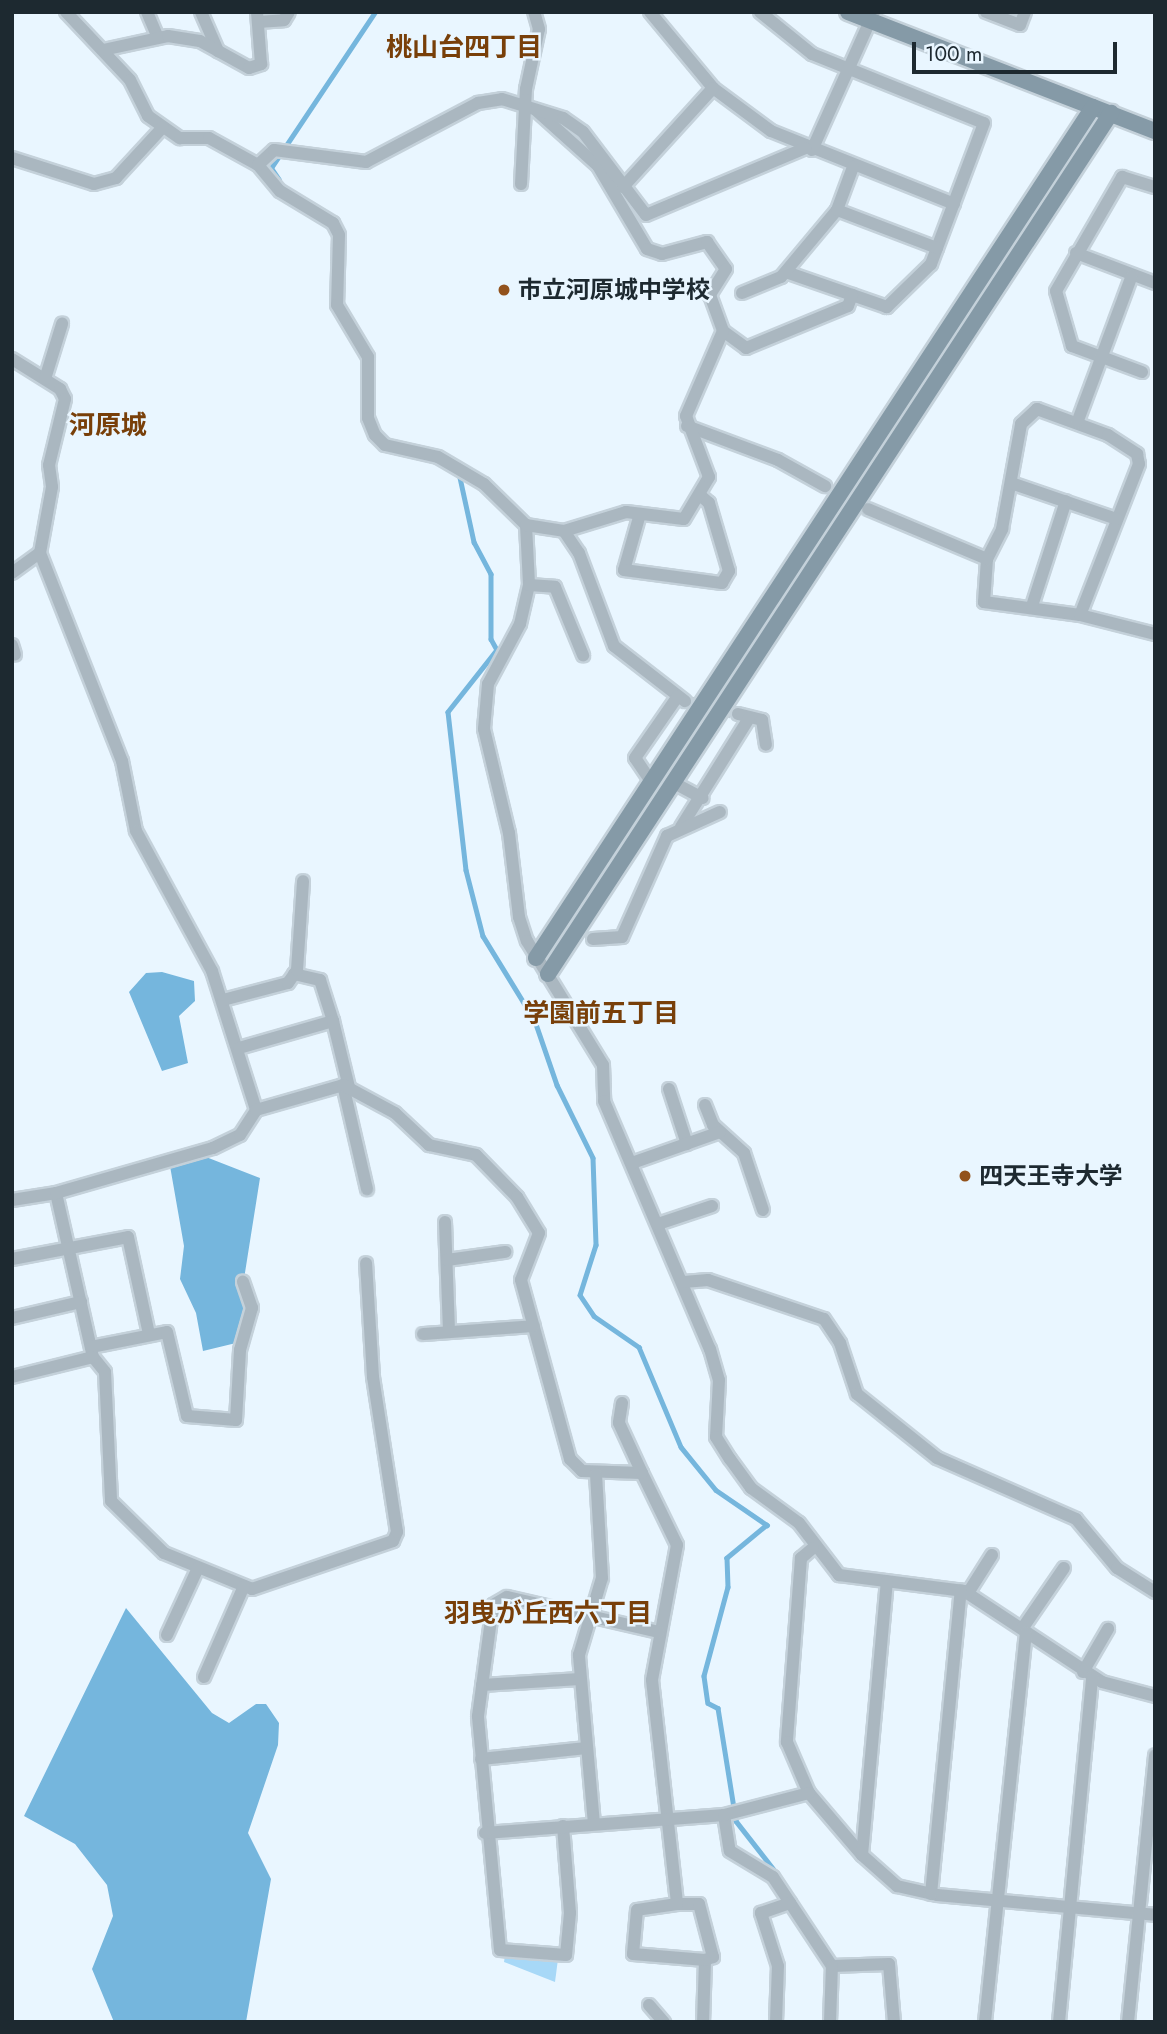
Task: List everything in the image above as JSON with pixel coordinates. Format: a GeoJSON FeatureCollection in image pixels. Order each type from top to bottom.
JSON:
{"type":"FeatureCollection","features":[{"type":"Feature","properties":{"kind":"street"},"geometry":{"type":"LineString","coordinates":[[66,12],[130,80],[148,116],[180,138],[209,138],[258,165],[280,191],[333,223],[339,234],[337,305],[368,357],[368,418],[375,435],[385,445],[438,457],[484,484],[526,525],[564,531],[626,512],[684,519],[701,496],[709,477],[687,426],[686,416],[723,331]]}},
{"type":"Feature","properties":{"kind":"street"},"geometry":{"type":"LineString","coordinates":[[147,12],[158,38]]}},
{"type":"Feature","properties":{"kind":"street"},"geometry":{"type":"LineString","coordinates":[[201,12],[218,51]]}},
{"type":"Feature","properties":{"kind":"street"},"geometry":{"type":"LineString","coordinates":[[103,50],[158,38],[200,41],[249,68],[261,64],[258,17],[284,20],[289,12]]}},
{"type":"Feature","properties":{"kind":"street"},"geometry":{"type":"LineString","coordinates":[[521,184],[539,29],[534,12]]}},
{"type":"Feature","properties":{"kind":"street"},"geometry":{"type":"LineString","coordinates":[[650,12],[713,89],[808,149],[954,204]]}},
{"type":"Feature","properties":{"kind":"street"},"geometry":{"type":"LineString","coordinates":[[760,12],[812,54],[984,120],[931,264],[887,307],[786,272]]}},
{"type":"Feature","properties":{"kind":"street"},"geometry":{"type":"LineString","coordinates":[[848,12],[872,18],[1155,131]]}},
{"type":"Feature","properties":{"kind":"street"},"geometry":{"type":"LineString","coordinates":[[986,12],[1020,25],[1025,12]]}},
{"type":"Feature","properties":{"kind":"street"},"geometry":{"type":"LineString","coordinates":[[258,165],[274,150],[366,162],[478,103],[530,105],[583,132],[646,215],[808,149],[872,18]]}},
{"type":"Feature","properties":{"kind":"street"},"geometry":{"type":"LineString","coordinates":[[623,187],[713,89]]}},
{"type":"Feature","properties":{"kind":"street"},"geometry":{"type":"LineString","coordinates":[[530,105],[598,166],[647,249],[662,254],[707,242],[726,269],[710,295],[723,331],[746,348],[756,348],[848,306],[852,295]]}},
{"type":"Feature","properties":{"kind":"street"},"geometry":{"type":"LineString","coordinates":[[537,958],[1093,107]]}},
{"type":"Feature","properties":{"kind":"street"},"geometry":{"type":"LineString","coordinates":[[548,974],[676,783],[1111,113]]}},
{"type":"Feature","properties":{"kind":"street"},"geometry":{"type":"LineString","coordinates":[[12,158],[94,184],[116,178],[163,127]]}},
{"type":"Feature","properties":{"kind":"street"},"geometry":{"type":"LineString","coordinates":[[742,293],[786,272],[837,210],[853,167]]}},
{"type":"Feature","properties":{"kind":"street"},"geometry":{"type":"LineString","coordinates":[[1142,372],[1072,346],[1063,333],[1056,291],[1122,177],[1155,187]]}},
{"type":"Feature","properties":{"kind":"street"},"geometry":{"type":"LineString","coordinates":[[837,210],[937,248]]}},
{"type":"Feature","properties":{"kind":"street"},"geometry":{"type":"LineString","coordinates":[[1076,254],[1155,283]]}},
{"type":"Feature","properties":{"kind":"street"},"geometry":{"type":"LineString","coordinates":[[1077,424],[1132,275]]}},
{"type":"Feature","properties":{"kind":"street"},"geometry":{"type":"LineString","coordinates":[[45,379],[62,324]]}},
{"type":"Feature","properties":{"kind":"street"},"geometry":{"type":"LineString","coordinates":[[12,359],[45,379],[65,399],[49,465],[52,487],[40,553],[122,761],[136,831],[223,1000],[256,1110]]}},
{"type":"Feature","properties":{"kind":"street"},"geometry":{"type":"LineString","coordinates":[[1080,615],[1117,519],[1137,454],[1077,424],[1037,409],[1021,424],[1002,529],[987,559],[984,602],[1032,606],[1155,634]]}},
{"type":"Feature","properties":{"kind":"street"},"geometry":{"type":"LineString","coordinates":[[687,426],[778,460],[825,486]]}},
{"type":"Feature","properties":{"kind":"street"},"geometry":{"type":"LineString","coordinates":[[1011,482],[1117,519]]}},
{"type":"Feature","properties":{"kind":"street"},"geometry":{"type":"LineString","coordinates":[[640,513],[624,570],[722,583],[729,571],[709,503],[701,496]]}},
{"type":"Feature","properties":{"kind":"street"},"geometry":{"type":"LineString","coordinates":[[1032,606],[1066,502]]}},
{"type":"Feature","properties":{"kind":"street"},"geometry":{"type":"LineString","coordinates":[[868,509],[987,559]]}},
{"type":"Feature","properties":{"kind":"street"},"geometry":{"type":"LineString","coordinates":[[526,525],[529,585],[520,624],[488,684],[484,729],[509,833],[519,917],[537,958],[603,1065],[604,1101],[684,1282],[719,1380],[716,1437],[751,1488],[799,1523],[813,1548],[839,1575],[964,1592],[1088,1675],[1155,1696]]}},
{"type":"Feature","properties":{"kind":"street"},"geometry":{"type":"LineString","coordinates":[[564,531],[579,554],[607,636],[682,698],[635,758],[652,783]]}},
{"type":"Feature","properties":{"kind":"street"},"geometry":{"type":"LineString","coordinates":[[12,573],[40,553]]}},
{"type":"Feature","properties":{"kind":"street"},"geometry":{"type":"LineString","coordinates":[[529,585],[555,587],[583,655]]}},
{"type":"Feature","properties":{"kind":"street"},"geometry":{"type":"LineString","coordinates":[[681,828],[702,798],[712,771],[743,716],[762,720],[766,745]]}},
{"type":"Feature","properties":{"kind":"street"},"geometry":{"type":"LineString","coordinates":[[676,783],[702,798]]}},
{"type":"Feature","properties":{"kind":"street"},"geometry":{"type":"LineString","coordinates":[[593,939],[622,937],[667,836],[720,812]]}},
{"type":"Feature","properties":{"kind":"street"},"geometry":{"type":"LineString","coordinates":[[223,1000],[288,983],[294,974],[303,881]]}},
{"type":"Feature","properties":{"kind":"street"},"geometry":{"type":"LineString","coordinates":[[294,974],[320,980],[333,1021],[367,1189]]}},
{"type":"Feature","properties":{"kind":"street"},"geometry":{"type":"LineString","coordinates":[[239,1048],[333,1021]]}},
{"type":"Feature","properties":{"kind":"street"},"geometry":{"type":"LineString","coordinates":[[12,1200],[56,1194],[213,1148],[240,1135],[256,1110],[346,1086],[395,1113],[429,1145],[477,1155],[517,1197],[539,1233],[521,1280],[570,1459],[582,1472],[642,1474]]}},
{"type":"Feature","properties":{"kind":"street"},"geometry":{"type":"LineString","coordinates":[[669,1089],[687,1143]]}},
{"type":"Feature","properties":{"kind":"street"},"geometry":{"type":"LineString","coordinates":[[705,1105],[720,1132],[744,1153],[763,1210]]}},
{"type":"Feature","properties":{"kind":"street"},"geometry":{"type":"LineString","coordinates":[[632,1163],[720,1132]]}},
{"type":"Feature","properties":{"kind":"street"},"geometry":{"type":"LineString","coordinates":[[56,1194],[92,1352],[105,1371],[111,1501],[164,1553],[251,1589],[393,1541],[397,1532],[373,1377],[366,1263]]}},
{"type":"Feature","properties":{"kind":"street"},"geometry":{"type":"LineString","coordinates":[[658,1224],[712,1206]]}},
{"type":"Feature","properties":{"kind":"street"},"geometry":{"type":"LineString","coordinates":[[445,1222],[449,1329]]}},
{"type":"Feature","properties":{"kind":"street"},"geometry":{"type":"LineString","coordinates":[[12,1259],[128,1237],[149,1334]]}},
{"type":"Feature","properties":{"kind":"street"},"geometry":{"type":"LineString","coordinates":[[447,1260],[505,1252]]}},
{"type":"Feature","properties":{"kind":"street"},"geometry":{"type":"LineString","coordinates":[[684,1282],[708,1280],[824,1319],[840,1343],[857,1394],[937,1458],[1076,1519],[1117,1568],[1155,1591]]}},
{"type":"Feature","properties":{"kind":"street"},"geometry":{"type":"LineString","coordinates":[[12,1377],[149,1334],[167,1332],[187,1416],[236,1419],[240,1350],[252,1308],[243,1282]]}},
{"type":"Feature","properties":{"kind":"street"},"geometry":{"type":"LineString","coordinates":[[12,1318],[81,1302]]}},
{"type":"Feature","properties":{"kind":"street"},"geometry":{"type":"LineString","coordinates":[[424,1334],[449,1329],[534,1326]]}},
{"type":"Feature","properties":{"kind":"street"},"geometry":{"type":"LineString","coordinates":[[622,1403],[619,1423],[677,1545],[652,1680],[677,1904]]}},
{"type":"Feature","properties":{"kind":"street"},"geometry":{"type":"LineString","coordinates":[[594,1824],[580,1679],[590,1612],[603,1563],[596,1474]]}},
{"type":"Feature","properties":{"kind":"street"},"geometry":{"type":"LineString","coordinates":[[813,1548],[801,1558],[784,1719],[790,1755],[809,1793],[862,1855],[897,1886],[931,1894],[1155,1915]]}},
{"type":"Feature","properties":{"kind":"street"},"geometry":{"type":"LineString","coordinates":[[931,1894],[964,1592],[992,1555]]}},
{"type":"Feature","properties":{"kind":"street"},"geometry":{"type":"LineString","coordinates":[[167,1635],[198,1568]]}},
{"type":"Feature","properties":{"kind":"street"},"geometry":{"type":"LineString","coordinates":[[985,2022],[1024,1630],[1064,1568]]}},
{"type":"Feature","properties":{"kind":"street"},"geometry":{"type":"LineString","coordinates":[[862,1855],[887,1581]]}},
{"type":"Feature","properties":{"kind":"street"},"geometry":{"type":"LineString","coordinates":[[204,1677],[244,1586]]}},
{"type":"Feature","properties":{"kind":"street"},"geometry":{"type":"LineString","coordinates":[[563,1826],[570,1913],[566,1955],[500,1950],[485,1833],[481,1759],[482,1685],[493,1605],[507,1597],[590,1612],[659,1632]]}},
{"type":"Feature","properties":{"kind":"street"},"geometry":{"type":"LineString","coordinates":[[1059,2022],[1071,1907],[1088,1675],[1108,1629]]}},
{"type":"Feature","properties":{"kind":"street"},"geometry":{"type":"LineString","coordinates":[[482,1685],[580,1679]]}},
{"type":"Feature","properties":{"kind":"street"},"geometry":{"type":"LineString","coordinates":[[481,1759],[586,1748]]}},
{"type":"Feature","properties":{"kind":"street"},"geometry":{"type":"LineString","coordinates":[[1128,2022],[1155,1755]]}},
{"type":"Feature","properties":{"kind":"street"},"geometry":{"type":"LineString","coordinates":[[485,1833],[667,1817],[724,1815],[809,1793]]}},
{"type":"Feature","properties":{"kind":"street"},"geometry":{"type":"LineString","coordinates":[[724,1815],[730,1851],[773,1877],[832,1966],[830,2022]]}},
{"type":"Feature","properties":{"kind":"street"},"geometry":{"type":"LineString","coordinates":[[776,2022],[778,1966],[761,1913],[790,1903]]}},
{"type":"Feature","properties":{"kind":"street"},"geometry":{"type":"LineString","coordinates":[[677,1904],[699,1904],[713,1957],[705,1960],[634,1954],[637,1910],[677,1904]]}},
{"type":"Feature","properties":{"kind":"street"},"geometry":{"type":"LineString","coordinates":[[703,2022],[705,1960]]}},
{"type":"Feature","properties":{"kind":"street"},"geometry":{"type":"LineString","coordinates":[[832,1966],[889,1964],[894,2022]]}},
{"type":"Feature","properties":{"kind":"street"},"geometry":{"type":"LineString","coordinates":[[649,2005],[664,2022]]}},
{"type":"Feature","properties":{"kind":"shaded area"},"geometry":{"type":"Polygon","coordinates":[[[162,972],[194,981],[195,1001],[179,1016],[188,1063],[162,1071],[129,992],[146,973],[162,972]]]}},
{"type":"Feature","properties":{"kind":"shaded area"},"geometry":{"type":"Polygon","coordinates":[[[206,1157],[260,1178],[244,1279],[238,1280],[246,1307],[236,1343],[203,1351],[196,1313],[180,1279],[184,1246],[170,1166],[206,1157]]]}},
{"type":"Feature","properties":{"kind":"shaded area"},"geometry":{"type":"Polygon","coordinates":[[[126,1608],[212,1713],[229,1723],[256,1704],[266,1704],[279,1723],[278,1745],[248,1833],[271,1879],[246,2022],[114,2022],[92,1969],[113,1916],[107,1885],[75,1844],[24,1816],[126,1608]]]}},
{"type":"Feature","properties":{"kind":"shaded area"},"geometry":{"type":"Polygon","coordinates":[[[505,1955],[558,1959],[555,1982],[504,1962],[505,1955]]]}},
{"type":"Feature","properties":{"kind":"waterway"},"geometry":{"type":"LineString","coordinates":[[279,180],[271,168],[375,12]]}},
{"type":"Feature","properties":{"kind":"waterway"},"geometry":{"type":"LineString","coordinates":[[459,473],[474,542],[491,574],[491,639],[497,650],[448,712],[466,870],[483,936],[535,1021],[557,1085],[593,1158],[596,1245],[580,1295],[594,1316],[639,1347],[681,1447],[716,1490],[767,1525],[727,1558],[728,1587],[704,1676],[708,1703],[718,1708],[736,1821],[779,1876]]}},
{"type":"Feature","properties":{"kind":"tunnel"},"geometry":{"type":"LineString","coordinates":[[685,701],[738,714]]}},
{"type":"Feature","properties":{"kind":"place","name":"市立河原城中学校"},"geometry":{"type":"Point","coordinates":[504,290]}},
{"type":"Feature","properties":{"kind":"place","name":"四天王寺大学"},"geometry":{"type":"Point","coordinates":[965,1176]}},
{"type":"Feature","properties":{"kind":"district","name":"桃山台四丁目"},"geometry":{"type":"Point","coordinates":[464,48]}},
{"type":"Feature","properties":{"kind":"district","name":"河原城"},"geometry":{"type":"Point","coordinates":[108,426]}},
{"type":"Feature","properties":{"kind":"district","name":"学園前五丁目"},"geometry":{"type":"Point","coordinates":[601,1014]}},
{"type":"Feature","properties":{"kind":"district","name":"羽曳が丘西六丁目"},"geometry":{"type":"Point","coordinates":[548,1614]}}]}
